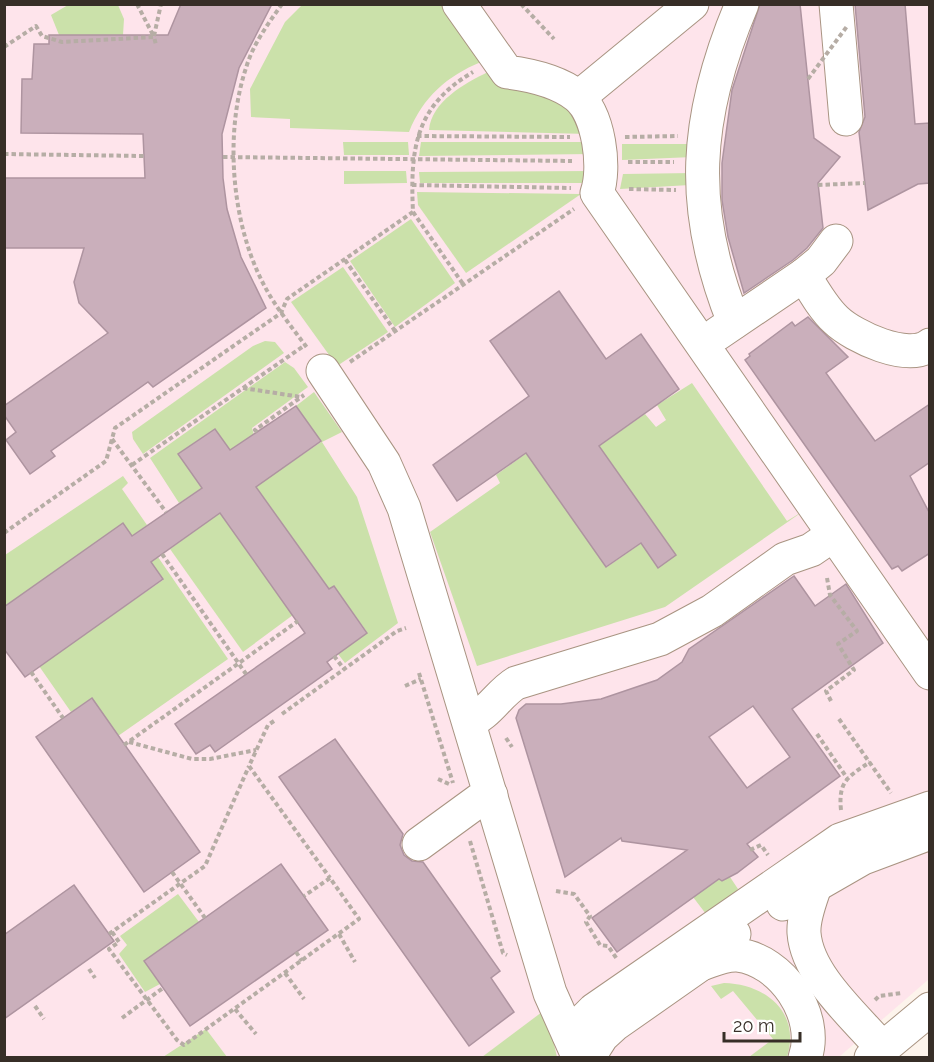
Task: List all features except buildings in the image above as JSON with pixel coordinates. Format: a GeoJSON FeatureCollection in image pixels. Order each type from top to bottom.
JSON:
{"type":"FeatureCollection","features":[{"type":"Feature","properties":{"kind":"street"},"geometry":{"type":"LineString","coordinates":[[459,4],[507,72],[553,83],[579,97],[595,128],[599,170],[701,345],[930,673]]}},
{"type":"Feature","properties":{"kind":"street"},"geometry":{"type":"LineString","coordinates":[[579,97],[692,4]]}},
{"type":"Feature","properties":{"kind":"street"},"geometry":{"type":"LineString","coordinates":[[734,322],[722,292],[711,251],[703,163],[716,74],[742,4]]}},
{"type":"Feature","properties":{"kind":"street"},"geometry":{"type":"LineString","coordinates":[[842,15],[846,119]]}},
{"type":"Feature","properties":{"kind":"street"},"geometry":{"type":"LineString","coordinates":[[701,345],[804,275],[821,261],[836,241]]}},
{"type":"Feature","properties":{"kind":"street"},"geometry":{"type":"LineString","coordinates":[[804,275],[834,318],[858,336],[910,351],[923,350],[930,345]]}},
{"type":"Feature","properties":{"kind":"street"},"geometry":{"type":"LineString","coordinates":[[319,369],[393,479],[414,539],[550,993],[578,1050]]}},
{"type":"Feature","properties":{"kind":"street"},"geometry":{"type":"LineString","coordinates":[[469,721],[478,719],[502,692],[516,683],[653,642],[678,631],[785,559],[811,550],[833,535]]}},
{"type":"Feature","properties":{"kind":"street"},"geometry":{"type":"LineString","coordinates":[[419,844],[478,801],[491,795]]}},
{"type":"Feature","properties":{"kind":"street"},"geometry":{"type":"LineString","coordinates":[[578,1050],[594,1010],[818,854],[840,840],[930,808]]}},
{"type":"Feature","properties":{"kind":"street"},"geometry":{"type":"LineString","coordinates":[[578,1050],[602,1036],[614,1025],[701,964],[735,934],[816,883],[863,858],[930,833]]}},
{"type":"Feature","properties":{"kind":"street"},"geometry":{"type":"LineString","coordinates":[[816,883],[804,933],[809,951],[826,985],[878,1054],[930,1009]]}},
{"type":"Feature","properties":{"kind":"street"},"geometry":{"type":"LineString","coordinates":[[701,964],[736,955],[758,961],[776,973],[791,990],[803,1012],[808,1037],[805,1058]]}},
{"type":"Feature","properties":{"kind":"path"},"geometry":{"type":"LineString","coordinates":[[137,4],[156,45]]}},
{"type":"Feature","properties":{"kind":"path"},"geometry":{"type":"LineString","coordinates":[[154,37],[160,4]]}},
{"type":"Feature","properties":{"kind":"path"},"geometry":{"type":"LineString","coordinates":[[282,4],[262,32],[246,67],[236,110],[236,202],[246,244],[260,278],[319,369]]}},
{"type":"Feature","properties":{"kind":"path"},"geometry":{"type":"LineString","coordinates":[[520,4],[554,39]]}},
{"type":"Feature","properties":{"kind":"path"},"geometry":{"type":"LineString","coordinates":[[808,79],[842,15]]}},
{"type":"Feature","properties":{"kind":"path"},"geometry":{"type":"LineString","coordinates":[[4,47],[36,26],[42,36],[62,42],[154,37]]}},
{"type":"Feature","properties":{"kind":"path"},"geometry":{"type":"LineString","coordinates":[[463,284],[413,212],[413,160],[417,136],[433,104],[451,85],[479,68],[499,63]]}},
{"type":"Feature","properties":{"kind":"path"},"geometry":{"type":"LineString","coordinates":[[417,136],[599,170],[703,163]]}},
{"type":"Feature","properties":{"kind":"path"},"geometry":{"type":"LineString","coordinates":[[4,154],[144,156]]}},
{"type":"Feature","properties":{"kind":"path"},"geometry":{"type":"LineString","coordinates":[[223,157],[413,160],[599,170],[703,163]]}},
{"type":"Feature","properties":{"kind":"path"},"geometry":{"type":"LineString","coordinates":[[412,186],[703,163]]}},
{"type":"Feature","properties":{"kind":"path"},"geometry":{"type":"LineString","coordinates":[[132,465],[242,388],[319,369],[395,331],[463,284],[599,170]]}},
{"type":"Feature","properties":{"kind":"path"},"geometry":{"type":"LineString","coordinates":[[818,185],[865,183]]}},
{"type":"Feature","properties":{"kind":"path"},"geometry":{"type":"LineString","coordinates":[[4,533],[106,461],[115,428],[281,313],[287,299],[413,212]]}},
{"type":"Feature","properties":{"kind":"path"},"geometry":{"type":"LineString","coordinates":[[345,260],[395,331]]}},
{"type":"Feature","properties":{"kind":"path"},"geometry":{"type":"LineString","coordinates":[[257,432],[255,430],[301,397],[319,369]]}},
{"type":"Feature","properties":{"kind":"path"},"geometry":{"type":"LineString","coordinates":[[242,388],[301,397]]}},
{"type":"Feature","properties":{"kind":"path"},"geometry":{"type":"LineString","coordinates":[[112,439],[166,512]]}},
{"type":"Feature","properties":{"kind":"path"},"geometry":{"type":"LineString","coordinates":[[162,554],[246,674]]}},
{"type":"Feature","properties":{"kind":"path"},"geometry":{"type":"LineString","coordinates":[[825,571],[830,596],[857,630],[837,644],[854,670],[826,691],[831,701]]}},
{"type":"Feature","properties":{"kind":"path"},"geometry":{"type":"LineString","coordinates":[[257,750],[210,759],[192,759],[126,743],[298,621]]}},
{"type":"Feature","properties":{"kind":"path"},"geometry":{"type":"LineString","coordinates":[[282,714],[397,631],[406,628]]}},
{"type":"Feature","properties":{"kind":"path"},"geometry":{"type":"LineString","coordinates":[[334,656],[344,669]]}},
{"type":"Feature","properties":{"kind":"path"},"geometry":{"type":"LineString","coordinates":[[31,672],[63,718]]}},
{"type":"Feature","properties":{"kind":"path"},"geometry":{"type":"LineString","coordinates":[[419,673],[453,782]]}},
{"type":"Feature","properties":{"kind":"path"},"geometry":{"type":"LineString","coordinates":[[839,719],[896,799]]}},
{"type":"Feature","properties":{"kind":"path"},"geometry":{"type":"LineString","coordinates":[[249,766],[359,919],[184,1045],[177,1040],[110,949],[119,942],[111,933],[205,866],[249,766],[268,725],[273,721]]}},
{"type":"Feature","properties":{"kind":"path"},"geometry":{"type":"LineString","coordinates":[[817,734],[847,778]]}},
{"type":"Feature","properties":{"kind":"path"},"geometry":{"type":"LineString","coordinates":[[843,819],[842,786],[847,778],[870,762]]}},
{"type":"Feature","properties":{"kind":"path"},"geometry":{"type":"LineString","coordinates":[[172,872],[205,918]]}},
{"type":"Feature","properties":{"kind":"path"},"geometry":{"type":"LineString","coordinates":[[304,896],[330,878]]}},
{"type":"Feature","properties":{"kind":"path"},"geometry":{"type":"LineString","coordinates":[[556,891],[574,894],[590,916],[586,922],[600,945],[608,946],[621,965]]}},
{"type":"Feature","properties":{"kind":"path"},"geometry":{"type":"LineString","coordinates":[[339,934],[355,962]]}},
{"type":"Feature","properties":{"kind":"path"},"geometry":{"type":"LineString","coordinates":[[296,952],[302,961]]}},
{"type":"Feature","properties":{"kind":"path"},"geometry":{"type":"LineString","coordinates":[[89,969],[94,978]]}},
{"type":"Feature","properties":{"kind":"path"},"geometry":{"type":"LineString","coordinates":[[285,973],[304,999]]}},
{"type":"Feature","properties":{"kind":"path"},"geometry":{"type":"LineString","coordinates":[[122,1018],[163,988]]}},
{"type":"Feature","properties":{"kind":"path"},"geometry":{"type":"LineString","coordinates":[[35,1006],[44,1019]]}},
{"type":"Feature","properties":{"kind":"path"},"geometry":{"type":"LineString","coordinates":[[235,1009],[256,1034]]}},
{"type":"Feature","properties":{"kind":"shaded area"},"geometry":{"type":"Polygon","coordinates":[[[5,5],[929,5],[929,979],[839,1057],[5,1058],[5,5]]]}},
{"type":"Feature","properties":{"kind":"green space"},"geometry":{"type":"Polygon","coordinates":[[[68,5],[118,5],[124,19],[123,35],[59,35],[51,15],[68,5]]]}},
{"type":"Feature","properties":{"kind":"green space"},"geometry":{"type":"Polygon","coordinates":[[[302,5],[443,5],[481,62],[457,74],[438,89],[421,108],[409,132],[290,128],[290,119],[251,117],[250,89],[285,22],[302,5]]]}},
{"type":"Feature","properties":{"kind":"green space"},"geometry":{"type":"Polygon","coordinates":[[[488,72],[560,101],[588,134],[429,130],[431,120],[442,102],[469,82],[488,72]]]}},
{"type":"Feature","properties":{"kind":"green space"},"geometry":{"type":"Polygon","coordinates":[[[343,142],[408,142],[409,155],[344,155],[343,142]]]}},
{"type":"Feature","properties":{"kind":"green space"},"geometry":{"type":"Polygon","coordinates":[[[421,142],[591,142],[592,154],[419,156],[421,142]]]}},
{"type":"Feature","properties":{"kind":"green space"},"geometry":{"type":"Polygon","coordinates":[[[622,144],[692,144],[693,157],[622,160],[622,144]]]}},
{"type":"Feature","properties":{"kind":"green space"},"geometry":{"type":"Polygon","coordinates":[[[344,171],[406,171],[407,183],[344,184],[344,171]]]}},
{"type":"Feature","properties":{"kind":"green space"},"geometry":{"type":"Polygon","coordinates":[[[591,171],[589,183],[420,183],[419,172],[591,171]]]}},
{"type":"Feature","properties":{"kind":"green space"},"geometry":{"type":"Polygon","coordinates":[[[693,173],[690,185],[620,189],[623,174],[693,173]]]}},
{"type":"Feature","properties":{"kind":"green space"},"geometry":{"type":"Polygon","coordinates":[[[417,192],[581,194],[466,273],[418,205],[417,192]]]}},
{"type":"Feature","properties":{"kind":"green space"},"geometry":{"type":"Polygon","coordinates":[[[411,219],[455,283],[395,327],[350,261],[411,219]]]}},
{"type":"Feature","properties":{"kind":"green space"},"geometry":{"type":"Polygon","coordinates":[[[343,267],[388,332],[337,366],[291,302],[343,267]]]}},
{"type":"Feature","properties":{"kind":"green space"},"geometry":{"type":"Polygon","coordinates":[[[265,341],[275,342],[284,353],[143,454],[133,439],[132,432],[253,346],[265,341]]]}},
{"type":"Feature","properties":{"kind":"green space"},"geometry":{"type":"Polygon","coordinates":[[[285,362],[294,368],[308,387],[252,428],[254,435],[239,462],[215,429],[179,453],[202,488],[179,503],[150,458],[285,362]]]}},
{"type":"Feature","properties":{"kind":"green space"},"geometry":{"type":"Polygon","coordinates":[[[692,383],[787,521],[805,510],[665,607],[477,666],[430,532],[500,483],[496,475],[538,445],[537,469],[607,567],[659,531],[599,446],[645,414],[656,427],[666,420],[657,405],[692,383]]]}},
{"type":"Feature","properties":{"kind":"green space"},"geometry":{"type":"Polygon","coordinates":[[[314,392],[342,432],[322,442],[357,497],[398,623],[345,663],[338,654],[367,632],[334,586],[329,589],[252,481],[280,470],[321,442],[296,406],[314,392]]]}},
{"type":"Feature","properties":{"kind":"green space"},"geometry":{"type":"Polygon","coordinates":[[[123,476],[128,483],[122,489],[147,525],[132,536],[123,524],[5,607],[5,555],[123,476]]]}},
{"type":"Feature","properties":{"kind":"green space"},"geometry":{"type":"Polygon","coordinates":[[[220,513],[293,615],[243,652],[170,549],[220,513]]]}},
{"type":"Feature","properties":{"kind":"green space"},"geometry":{"type":"Polygon","coordinates":[[[158,557],[228,659],[118,736],[92,698],[71,712],[39,666],[163,580],[151,562],[158,557]]]}},
{"type":"Feature","properties":{"kind":"green space"},"geometry":{"type":"Polygon","coordinates":[[[730,877],[738,889],[706,914],[693,897],[719,879],[722,881],[730,877]]]}},
{"type":"Feature","properties":{"kind":"green space"},"geometry":{"type":"Polygon","coordinates":[[[178,894],[199,922],[144,961],[160,984],[145,992],[119,954],[127,945],[120,936],[178,894]]]}},
{"type":"Feature","properties":{"kind":"green space"},"geometry":{"type":"Polygon","coordinates":[[[724,983],[754,989],[777,1004],[789,1027],[790,1041],[787,1057],[749,1057],[773,1039],[733,991],[721,999],[711,986],[724,983]]]}},
{"type":"Feature","properties":{"kind":"green space"},"geometry":{"type":"Polygon","coordinates":[[[546,1009],[557,1057],[482,1057],[546,1009]]]}},
{"type":"Feature","properties":{"kind":"green space"},"geometry":{"type":"Polygon","coordinates":[[[206,1029],[227,1057],[163,1057],[206,1029]]]}}]}
